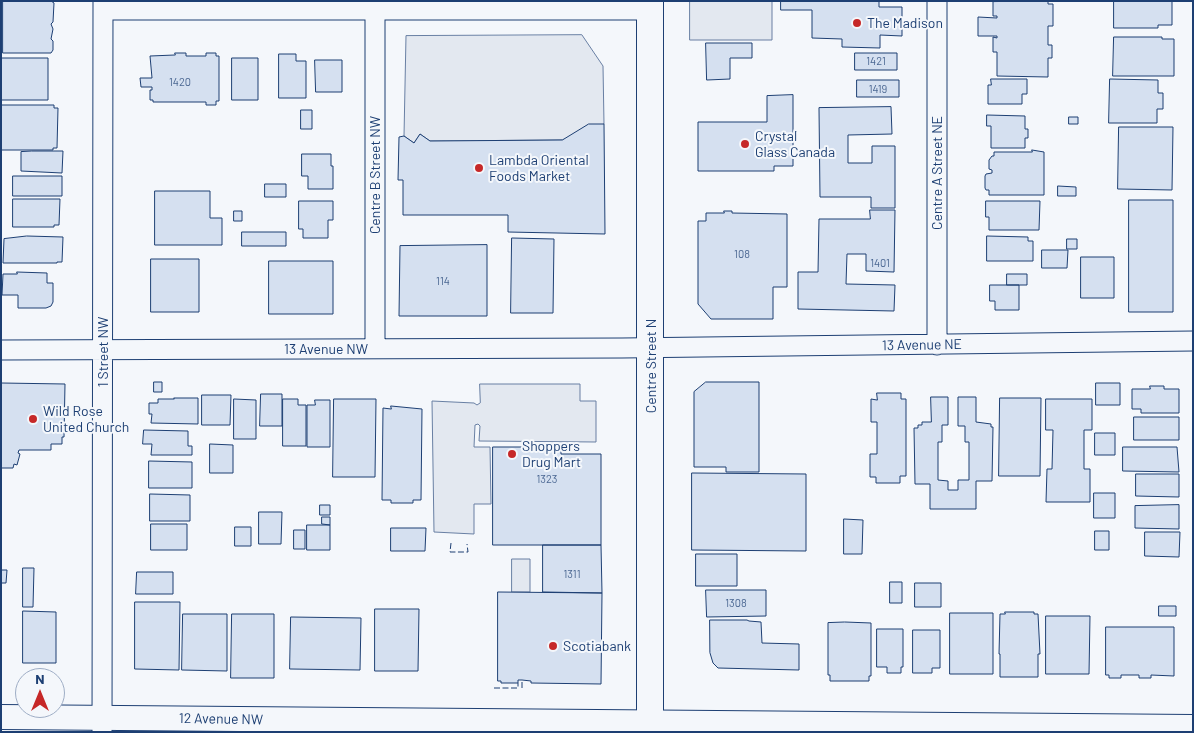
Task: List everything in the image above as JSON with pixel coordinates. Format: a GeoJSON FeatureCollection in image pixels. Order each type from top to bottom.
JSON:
{"type":"FeatureCollection","features":[{"type":"Feature","properties":{"kind":"main road","name":"Centre Street N"},"geometry":{"type":"LineString","coordinates":[[650,6],[650,727]]}},
{"type":"Feature","properties":{"kind":"street","name":"Centre A Street NE"},"geometry":{"type":"LineString","coordinates":[[937,1],[937,345]]}},
{"type":"Feature","properties":{"kind":"street"},"geometry":{"type":"LineString","coordinates":[[103,6],[650,6]]}},
{"type":"Feature","properties":{"kind":"street","name":"1 Street NW"},"geometry":{"type":"LineString","coordinates":[[102,725],[103,6]]}},
{"type":"Feature","properties":{"kind":"street","name":"Centre B Street NW"},"geometry":{"type":"LineString","coordinates":[[375,349],[376,6]]}},
{"type":"Feature","properties":{"kind":"street","name":"13 Avenue NE"},"geometry":{"type":"LineString","coordinates":[[651,348],[1193,341]]}},
{"type":"Feature","properties":{"kind":"street","name":"13 Avenue NW"},"geometry":{"type":"LineString","coordinates":[[1,350],[651,348]]}},
{"type":"Feature","properties":{"kind":"street","name":"12 Avenue NW"},"geometry":{"type":"LineString","coordinates":[[1,717],[102,725],[1193,728]]}},
{"type":"Feature","properties":{"kind":"shaded area"},"geometry":{"type":"Polygon","coordinates":[[[690,1],[772,1],[772,40],[690,40],[690,1]]]}},
{"type":"Feature","properties":{"kind":"shaded area"},"geometry":{"type":"Polygon","coordinates":[[[582,35],[603,66],[604,124],[562,140],[430,141],[420,134],[414,143],[404,136],[406,36],[582,35]]]}},
{"type":"Feature","properties":{"kind":"shaded area"},"geometry":{"type":"Polygon","coordinates":[[[480,384],[580,384],[580,401],[596,401],[596,442],[479,441],[480,426],[478,424],[475,425],[474,447],[490,447],[491,504],[474,504],[474,534],[434,532],[432,401],[474,403],[477,405],[480,403],[480,384]]]}},
{"type":"Feature","properties":{"kind":"shaded area"},"geometry":{"type":"Polygon","coordinates":[[[512,559],[530,559],[530,592],[512,592],[512,559]]]}},
{"type":"Feature","properties":{"kind":"building"},"geometry":{"type":"Polygon","coordinates":[[[3,1],[51,1],[54,3],[53,22],[51,24],[53,29],[51,39],[53,41],[53,50],[51,53],[3,53],[3,1]]]}},
{"type":"Feature","properties":{"kind":"building","name":"The Madison"},"geometry":{"type":"Polygon","coordinates":[[[781,1],[879,1],[879,7],[902,7],[902,36],[880,35],[880,48],[842,47],[842,39],[812,38],[812,10],[781,10],[781,1]]]}},
{"type":"Feature","properties":{"kind":"building"},"geometry":{"type":"Polygon","coordinates":[[[1048,1],[1048,4],[1053,4],[1053,26],[1048,26],[1048,45],[1052,45],[1052,58],[1048,58],[1048,77],[997,76],[997,52],[993,52],[993,37],[997,38],[997,36],[978,36],[978,17],[997,18],[997,16],[993,16],[993,2],[1048,1]]]}},
{"type":"Feature","properties":{"kind":"building"},"geometry":{"type":"Polygon","coordinates":[[[1114,1],[1172,1],[1172,25],[1158,25],[1158,28],[1114,28],[1114,1]]]}},
{"type":"Feature","properties":{"kind":"building"},"geometry":{"type":"Polygon","coordinates":[[[1114,37],[1162,37],[1162,39],[1174,39],[1174,76],[1113,76],[1114,37]]]}},
{"type":"Feature","properties":{"kind":"building"},"geometry":{"type":"Polygon","coordinates":[[[706,43],[752,43],[752,58],[730,58],[730,79],[707,80],[706,43]]]}},
{"type":"Feature","properties":{"kind":"building"},"geometry":{"type":"Polygon","coordinates":[[[175,53],[186,53],[186,56],[206,56],[206,53],[216,53],[216,56],[219,56],[219,101],[216,101],[216,105],[206,105],[206,102],[153,102],[153,100],[150,100],[150,90],[152,90],[152,87],[141,87],[140,78],[152,78],[150,56],[175,55],[175,53]]]}},
{"type":"Feature","properties":{"kind":"building"},"geometry":{"type":"Polygon","coordinates":[[[855,53],[897,53],[897,70],[855,70],[855,53]]]}},
{"type":"Feature","properties":{"kind":"building"},"geometry":{"type":"Polygon","coordinates":[[[279,54],[296,54],[296,61],[306,61],[306,98],[279,98],[279,54]]]}},
{"type":"Feature","properties":{"kind":"building"},"geometry":{"type":"Polygon","coordinates":[[[1,58],[48,58],[48,100],[1,100],[1,58]]]}},
{"type":"Feature","properties":{"kind":"building"},"geometry":{"type":"Polygon","coordinates":[[[232,58],[258,58],[258,100],[232,100],[232,58]]]}},
{"type":"Feature","properties":{"kind":"building"},"geometry":{"type":"Polygon","coordinates":[[[315,60],[342,60],[342,92],[316,92],[315,60]]]}},
{"type":"Feature","properties":{"kind":"building"},"geometry":{"type":"Polygon","coordinates":[[[991,79],[1027,79],[1027,94],[1022,94],[1022,104],[988,104],[988,85],[991,85],[991,79]]]}},
{"type":"Feature","properties":{"kind":"building"},"geometry":{"type":"Polygon","coordinates":[[[1110,79],[1158,80],[1158,93],[1163,93],[1163,109],[1157,109],[1157,123],[1109,123],[1110,79]]]}},
{"type":"Feature","properties":{"kind":"building"},"geometry":{"type":"Polygon","coordinates":[[[857,80],[899,80],[899,97],[857,97],[857,80]]]}},
{"type":"Feature","properties":{"kind":"building","name":"Crystal Glass Canada"},"geometry":{"type":"Polygon","coordinates":[[[793,95],[793,166],[774,166],[774,171],[698,171],[698,122],[767,122],[767,96],[793,95]]]}},
{"type":"Feature","properties":{"kind":"building"},"geometry":{"type":"Polygon","coordinates":[[[1,105],[54,105],[54,108],[58,108],[57,148],[53,148],[53,150],[1,150],[1,105]]]}},
{"type":"Feature","properties":{"kind":"building"},"geometry":{"type":"Polygon","coordinates":[[[891,107],[892,134],[848,135],[848,163],[872,163],[872,146],[895,146],[895,208],[871,208],[871,197],[820,197],[819,108],[891,107]]]}},
{"type":"Feature","properties":{"kind":"building"},"geometry":{"type":"Polygon","coordinates":[[[301,110],[312,110],[312,129],[301,129],[301,110]]]}},
{"type":"Feature","properties":{"kind":"building"},"geometry":{"type":"Polygon","coordinates":[[[987,115],[1025,116],[1025,129],[1028,129],[1028,138],[1025,138],[1025,148],[991,148],[991,126],[987,126],[987,115]]]}},
{"type":"Feature","properties":{"kind":"building"},"geometry":{"type":"Polygon","coordinates":[[[1069,117],[1078,117],[1078,124],[1069,124],[1069,117]]]}},
{"type":"Feature","properties":{"kind":"building"},"geometry":{"type":"Polygon","coordinates":[[[589,124],[604,124],[605,234],[508,232],[508,215],[403,215],[403,180],[398,180],[399,137],[404,136],[414,143],[420,134],[430,141],[562,140],[589,124]]]}},
{"type":"Feature","properties":{"kind":"building"},"geometry":{"type":"Polygon","coordinates":[[[1119,127],[1173,127],[1172,190],[1118,189],[1119,127]]]}},
{"type":"Feature","properties":{"kind":"building"},"geometry":{"type":"Polygon","coordinates":[[[1032,150],[1044,152],[1044,195],[989,195],[989,190],[985,188],[985,176],[992,173],[992,170],[989,169],[989,160],[994,156],[994,152],[1032,152],[1032,150]]]}},
{"type":"Feature","properties":{"kind":"building"},"geometry":{"type":"Polygon","coordinates":[[[63,151],[62,173],[21,171],[21,152],[63,151]]]}},
{"type":"Feature","properties":{"kind":"building"},"geometry":{"type":"Polygon","coordinates":[[[302,154],[331,154],[333,189],[308,189],[308,176],[302,176],[302,154]]]}},
{"type":"Feature","properties":{"kind":"building"},"geometry":{"type":"Polygon","coordinates":[[[13,176],[62,176],[62,196],[13,196],[13,176]]]}},
{"type":"Feature","properties":{"kind":"building"},"geometry":{"type":"Polygon","coordinates":[[[265,184],[286,184],[286,197],[265,197],[265,184]]]}},
{"type":"Feature","properties":{"kind":"building"},"geometry":{"type":"Polygon","coordinates":[[[1058,186],[1076,187],[1076,196],[1058,196],[1058,186]]]}},
{"type":"Feature","properties":{"kind":"building"},"geometry":{"type":"Polygon","coordinates":[[[155,191],[210,191],[210,218],[222,218],[222,245],[155,245],[155,191]]]}},
{"type":"Feature","properties":{"kind":"building"},"geometry":{"type":"Polygon","coordinates":[[[13,199],[60,199],[59,225],[54,225],[54,227],[13,227],[13,199]]]}},
{"type":"Feature","properties":{"kind":"building"},"geometry":{"type":"Polygon","coordinates":[[[1129,200],[1173,200],[1173,312],[1129,312],[1129,200]]]}},
{"type":"Feature","properties":{"kind":"building"},"geometry":{"type":"Polygon","coordinates":[[[299,201],[333,201],[333,220],[328,220],[328,238],[303,238],[303,229],[299,229],[299,201]]]}},
{"type":"Feature","properties":{"kind":"building"},"geometry":{"type":"Polygon","coordinates":[[[986,201],[1040,201],[1039,230],[989,230],[989,217],[986,217],[986,201]]]}},
{"type":"Feature","properties":{"kind":"building"},"geometry":{"type":"Polygon","coordinates":[[[870,210],[895,210],[894,272],[866,271],[866,254],[847,254],[846,284],[895,285],[894,311],[798,309],[798,272],[818,272],[819,219],[870,219],[870,210]]]}},
{"type":"Feature","properties":{"kind":"building"},"geometry":{"type":"Polygon","coordinates":[[[234,211],[242,211],[242,221],[234,221],[234,211]]]}},
{"type":"Feature","properties":{"kind":"building"},"geometry":{"type":"Polygon","coordinates":[[[724,211],[732,211],[732,213],[787,214],[787,287],[773,287],[773,319],[711,319],[698,304],[698,221],[706,221],[706,213],[724,213],[724,211]]]}},
{"type":"Feature","properties":{"kind":"building"},"geometry":{"type":"Polygon","coordinates":[[[242,232],[286,232],[286,246],[242,246],[242,232]]]}},
{"type":"Feature","properties":{"kind":"building"},"geometry":{"type":"Polygon","coordinates":[[[27,236],[63,237],[62,262],[3,263],[4,239],[27,236]]]}},
{"type":"Feature","properties":{"kind":"building"},"geometry":{"type":"Polygon","coordinates":[[[987,236],[1028,237],[1028,241],[1033,241],[1033,261],[987,261],[987,236]]]}},
{"type":"Feature","properties":{"kind":"building"},"geometry":{"type":"Polygon","coordinates":[[[512,238],[554,239],[553,313],[511,313],[512,238]]]}},
{"type":"Feature","properties":{"kind":"building"},"geometry":{"type":"Polygon","coordinates":[[[1067,239],[1077,239],[1077,249],[1067,249],[1067,239]]]}},
{"type":"Feature","properties":{"kind":"building"},"geometry":{"type":"Polygon","coordinates":[[[487,245],[487,316],[399,316],[400,246],[487,245]]]}},
{"type":"Feature","properties":{"kind":"building"},"geometry":{"type":"Polygon","coordinates":[[[1042,250],[1068,250],[1067,268],[1042,268],[1042,250]]]}},
{"type":"Feature","properties":{"kind":"building"},"geometry":{"type":"Polygon","coordinates":[[[1081,257],[1114,257],[1114,298],[1081,298],[1081,257]]]}},
{"type":"Feature","properties":{"kind":"building"},"geometry":{"type":"Polygon","coordinates":[[[151,259],[199,259],[199,312],[151,312],[151,259]]]}},
{"type":"Feature","properties":{"kind":"building"},"geometry":{"type":"Polygon","coordinates":[[[269,261],[333,261],[333,314],[269,314],[269,261]]]}},
{"type":"Feature","properties":{"kind":"building"},"geometry":{"type":"Polygon","coordinates":[[[17,272],[47,273],[47,283],[53,283],[53,302],[51,306],[46,308],[18,308],[18,295],[2,295],[3,274],[17,274],[17,272]]]}},
{"type":"Feature","properties":{"kind":"building"},"geometry":{"type":"Polygon","coordinates":[[[1007,274],[1027,274],[1027,285],[1007,285],[1007,274]]]}},
{"type":"Feature","properties":{"kind":"building"},"geometry":{"type":"Polygon","coordinates":[[[990,285],[1019,285],[1019,310],[995,310],[995,301],[990,301],[990,285]]]}},
{"type":"Feature","properties":{"kind":"building"},"geometry":{"type":"Polygon","coordinates":[[[154,382],[162,382],[162,392],[154,392],[154,382]]]}},
{"type":"Feature","properties":{"kind":"building"},"geometry":{"type":"Polygon","coordinates":[[[706,382],[759,382],[759,472],[726,472],[726,467],[694,467],[694,392],[706,382]]]}},
{"type":"Feature","properties":{"kind":"building"},"geometry":{"type":"Polygon","coordinates":[[[1,383],[65,384],[64,437],[62,437],[62,444],[51,444],[51,450],[19,450],[18,453],[20,454],[17,465],[14,464],[13,468],[1,468],[1,383]]]}},
{"type":"Feature","properties":{"kind":"building"},"geometry":{"type":"Polygon","coordinates":[[[1096,383],[1120,383],[1120,405],[1096,405],[1096,383]]]}},
{"type":"Feature","properties":{"kind":"building"},"geometry":{"type":"Polygon","coordinates":[[[1150,386],[1164,386],[1164,389],[1179,389],[1179,413],[1141,413],[1141,409],[1132,409],[1132,389],[1150,389],[1150,386]]]}},
{"type":"Feature","properties":{"kind":"building"},"geometry":{"type":"Polygon","coordinates":[[[877,393],[901,393],[901,399],[906,399],[906,476],[900,476],[900,483],[876,483],[876,477],[870,477],[870,454],[877,454],[877,422],[871,422],[871,399],[877,400],[877,393]]]}},
{"type":"Feature","properties":{"kind":"building"},"geometry":{"type":"Polygon","coordinates":[[[261,394],[282,394],[282,426],[260,426],[261,394]]]}},
{"type":"Feature","properties":{"kind":"building"},"geometry":{"type":"Polygon","coordinates":[[[202,395],[231,395],[230,425],[202,425],[202,395]]]}},
{"type":"Feature","properties":{"kind":"building"},"geometry":{"type":"Polygon","coordinates":[[[931,397],[948,397],[948,425],[942,425],[942,442],[938,442],[938,480],[948,481],[948,490],[958,490],[958,480],[969,480],[969,442],[965,442],[965,426],[958,426],[958,397],[976,397],[976,422],[991,424],[991,427],[993,427],[992,481],[976,481],[976,509],[930,509],[930,484],[915,484],[914,428],[922,425],[922,422],[931,422],[931,397]]]}},
{"type":"Feature","properties":{"kind":"building"},"geometry":{"type":"Polygon","coordinates":[[[198,398],[198,424],[151,423],[152,414],[149,414],[149,403],[158,403],[158,399],[198,398]]]}},
{"type":"Feature","properties":{"kind":"building"},"geometry":{"type":"Polygon","coordinates":[[[1000,398],[1041,398],[1040,476],[999,476],[1000,398]]]}},
{"type":"Feature","properties":{"kind":"building"},"geometry":{"type":"Polygon","coordinates":[[[234,399],[256,400],[256,439],[234,439],[234,399]]]}},
{"type":"Feature","properties":{"kind":"building"},"geometry":{"type":"Polygon","coordinates":[[[283,399],[298,399],[298,405],[306,405],[306,446],[283,446],[283,399]]]}},
{"type":"Feature","properties":{"kind":"building"},"geometry":{"type":"Polygon","coordinates":[[[334,399],[376,399],[375,477],[333,477],[334,399]]]}},
{"type":"Feature","properties":{"kind":"building"},"geometry":{"type":"Polygon","coordinates":[[[1046,399],[1092,399],[1092,430],[1084,430],[1084,469],[1090,469],[1090,502],[1046,502],[1047,469],[1052,469],[1053,430],[1046,430],[1046,399]]]}},
{"type":"Feature","properties":{"kind":"building"},"geometry":{"type":"Polygon","coordinates":[[[315,400],[330,400],[330,447],[307,447],[307,405],[315,405],[315,400]]]}},
{"type":"Feature","properties":{"kind":"building"},"geometry":{"type":"Polygon","coordinates":[[[391,406],[422,409],[421,500],[413,500],[413,503],[391,503],[391,500],[382,500],[383,408],[391,409],[391,406]]]}},
{"type":"Feature","properties":{"kind":"building"},"geometry":{"type":"Polygon","coordinates":[[[1134,417],[1179,417],[1179,440],[1134,440],[1134,417]]]}},
{"type":"Feature","properties":{"kind":"building"},"geometry":{"type":"Polygon","coordinates":[[[144,430],[188,431],[188,446],[192,446],[192,455],[151,455],[152,444],[143,444],[144,430]]]}},
{"type":"Feature","properties":{"kind":"building"},"geometry":{"type":"Polygon","coordinates":[[[1095,433],[1115,433],[1115,455],[1095,455],[1095,433]]]}},
{"type":"Feature","properties":{"kind":"building"},"geometry":{"type":"Polygon","coordinates":[[[210,444],[233,445],[233,473],[210,473],[210,444]]]}},
{"type":"Feature","properties":{"kind":"building"},"geometry":{"type":"Polygon","coordinates":[[[493,447],[561,447],[561,454],[601,454],[601,545],[493,545],[493,447]]]}},
{"type":"Feature","properties":{"kind":"building"},"geometry":{"type":"Polygon","coordinates":[[[1123,447],[1177,447],[1179,472],[1123,471],[1123,447]]]}},
{"type":"Feature","properties":{"kind":"building"},"geometry":{"type":"Polygon","coordinates":[[[149,461],[192,462],[192,488],[149,488],[149,461]]]}},
{"type":"Feature","properties":{"kind":"building"},"geometry":{"type":"Polygon","coordinates":[[[692,473],[806,474],[806,551],[692,550],[692,473]]]}},
{"type":"Feature","properties":{"kind":"building"},"geometry":{"type":"Polygon","coordinates":[[[1136,474],[1179,474],[1179,497],[1136,496],[1136,474]]]}},
{"type":"Feature","properties":{"kind":"building"},"geometry":{"type":"Polygon","coordinates":[[[1094,493],[1115,493],[1115,518],[1094,518],[1094,493]]]}},
{"type":"Feature","properties":{"kind":"building"},"geometry":{"type":"Polygon","coordinates":[[[150,494],[190,495],[190,521],[150,521],[150,494]]]}},
{"type":"Feature","properties":{"kind":"building"},"geometry":{"type":"Polygon","coordinates":[[[320,505],[330,505],[330,515],[320,515],[320,505]]]}},
{"type":"Feature","properties":{"kind":"building"},"geometry":{"type":"Polygon","coordinates":[[[1179,505],[1179,529],[1135,528],[1135,506],[1179,505]]]}},
{"type":"Feature","properties":{"kind":"building"},"geometry":{"type":"Polygon","coordinates":[[[259,512],[282,512],[281,544],[259,544],[259,512]]]}},
{"type":"Feature","properties":{"kind":"building"},"geometry":{"type":"Polygon","coordinates":[[[322,517],[330,517],[330,525],[322,524],[322,517]]]}},
{"type":"Feature","properties":{"kind":"building"},"geometry":{"type":"Polygon","coordinates":[[[844,519],[863,520],[862,554],[844,554],[844,519]]]}},
{"type":"Feature","properties":{"kind":"building"},"geometry":{"type":"Polygon","coordinates":[[[151,524],[187,524],[187,550],[151,550],[151,524]]]}},
{"type":"Feature","properties":{"kind":"building"},"geometry":{"type":"Polygon","coordinates":[[[307,525],[330,525],[330,550],[307,550],[307,525]]]}},
{"type":"Feature","properties":{"kind":"building"},"geometry":{"type":"Polygon","coordinates":[[[235,527],[251,527],[251,546],[235,546],[235,527]]]}},
{"type":"Feature","properties":{"kind":"building"},"geometry":{"type":"Polygon","coordinates":[[[391,528],[426,528],[425,551],[391,551],[391,528]]]}},
{"type":"Feature","properties":{"kind":"building"},"geometry":{"type":"Polygon","coordinates":[[[294,530],[305,530],[305,549],[294,549],[294,530]]]}},
{"type":"Feature","properties":{"kind":"building"},"geometry":{"type":"Polygon","coordinates":[[[1095,531],[1109,531],[1109,550],[1095,550],[1095,531]]]}},
{"type":"Feature","properties":{"kind":"building"},"geometry":{"type":"Polygon","coordinates":[[[1145,532],[1180,532],[1179,557],[1145,556],[1145,532]]]}},
{"type":"Feature","properties":{"kind":"building"},"geometry":{"type":"Polygon","coordinates":[[[543,545],[601,545],[602,593],[543,592],[543,545]]]}},
{"type":"Feature","properties":{"kind":"building"},"geometry":{"type":"Polygon","coordinates":[[[696,554],[737,554],[737,586],[696,586],[696,554]]]}},
{"type":"Feature","properties":{"kind":"building"},"geometry":{"type":"Polygon","coordinates":[[[23,568],[34,568],[33,607],[23,607],[23,568]]]}},
{"type":"Feature","properties":{"kind":"building"},"geometry":{"type":"Polygon","coordinates":[[[1,570],[7,570],[6,583],[1,583],[1,570]]]}},
{"type":"Feature","properties":{"kind":"building"},"geometry":{"type":"Polygon","coordinates":[[[137,572],[173,572],[173,594],[136,594],[137,572]]]}},
{"type":"Feature","properties":{"kind":"building"},"geometry":{"type":"Polygon","coordinates":[[[890,582],[902,582],[902,603],[890,603],[890,582]]]}},
{"type":"Feature","properties":{"kind":"building"},"geometry":{"type":"Polygon","coordinates":[[[915,583],[941,583],[941,607],[915,607],[915,583]]]}},
{"type":"Feature","properties":{"kind":"building"},"geometry":{"type":"Polygon","coordinates":[[[706,590],[766,590],[766,616],[707,617],[706,590]]]}},
{"type":"Feature","properties":{"kind":"building"},"geometry":{"type":"Polygon","coordinates":[[[498,592],[602,593],[601,684],[531,683],[531,681],[522,680],[518,680],[518,683],[501,683],[501,681],[498,681],[498,592]]]}},
{"type":"Feature","properties":{"kind":"building"},"geometry":{"type":"Polygon","coordinates":[[[135,602],[180,602],[179,670],[135,669],[135,602]]]}},
{"type":"Feature","properties":{"kind":"building"},"geometry":{"type":"Polygon","coordinates":[[[1159,606],[1176,606],[1176,616],[1159,616],[1159,606]]]}},
{"type":"Feature","properties":{"kind":"building"},"geometry":{"type":"Polygon","coordinates":[[[375,609],[419,609],[418,671],[375,671],[375,609]]]}},
{"type":"Feature","properties":{"kind":"building"},"geometry":{"type":"Polygon","coordinates":[[[23,611],[56,612],[56,663],[23,663],[23,611]]]}},
{"type":"Feature","properties":{"kind":"building"},"geometry":{"type":"Polygon","coordinates":[[[1005,612],[1034,612],[1034,614],[1038,614],[1040,654],[1038,654],[1038,677],[1000,677],[1000,614],[1005,614],[1005,612]]]}},
{"type":"Feature","properties":{"kind":"building"},"geometry":{"type":"Polygon","coordinates":[[[950,613],[993,613],[993,674],[950,674],[950,613]]]}},
{"type":"Feature","properties":{"kind":"building"},"geometry":{"type":"Polygon","coordinates":[[[183,614],[227,614],[227,671],[182,670],[183,614]]]}},
{"type":"Feature","properties":{"kind":"building"},"geometry":{"type":"Polygon","coordinates":[[[232,614],[274,614],[274,678],[231,678],[232,614]]]}},
{"type":"Feature","properties":{"kind":"building"},"geometry":{"type":"Polygon","coordinates":[[[1046,616],[1090,616],[1089,674],[1046,674],[1046,616]]]}},
{"type":"Feature","properties":{"kind":"building"},"geometry":{"type":"Polygon","coordinates":[[[291,617],[361,618],[360,670],[290,669],[291,617]]]}},
{"type":"Feature","properties":{"kind":"building"},"geometry":{"type":"Polygon","coordinates":[[[710,620],[761,622],[762,643],[799,644],[799,670],[718,668],[713,663],[710,653],[710,620]]]}},
{"type":"Feature","properties":{"kind":"building"},"geometry":{"type":"Polygon","coordinates":[[[828,623],[871,623],[871,676],[869,676],[869,681],[830,681],[830,675],[828,675],[828,623]]]}},
{"type":"Feature","properties":{"kind":"building"},"geometry":{"type":"Polygon","coordinates":[[[1106,627],[1174,627],[1174,676],[1151,675],[1151,678],[1139,678],[1139,675],[1121,675],[1121,678],[1109,678],[1109,675],[1106,675],[1106,627]]]}},
{"type":"Feature","properties":{"kind":"building"},"geometry":{"type":"Polygon","coordinates":[[[877,629],[903,629],[903,667],[901,667],[901,673],[887,673],[887,667],[877,667],[877,629]]]}},
{"type":"Feature","properties":{"kind":"building"},"geometry":{"type":"Polygon","coordinates":[[[913,630],[940,630],[940,668],[932,668],[932,673],[913,673],[913,630]]]}},
{"type":"Feature","properties":{"kind":"fence"},"geometry":{"type":"LineString","coordinates":[[451,543],[450,552],[468,552],[467,544]]}},
{"type":"Feature","properties":{"kind":"fence"},"geometry":{"type":"LineString","coordinates":[[522,680],[522,688]]}},
{"type":"Feature","properties":{"kind":"fence"},"geometry":{"type":"LineString","coordinates":[[494,688],[518,688],[518,683]]}},
{"type":"Feature","properties":{"kind":"place","name":"The Madison"},"geometry":{"type":"Point","coordinates":[857,23]}},
{"type":"Feature","properties":{"kind":"place","name":"Crystal Glass Canada"},"geometry":{"type":"Point","coordinates":[745,144]}},
{"type":"Feature","properties":{"kind":"place","name":"Lambda Oriental Foods Market"},"geometry":{"type":"Point","coordinates":[479,168]}},
{"type":"Feature","properties":{"kind":"place","name":"Wild Rose United Church"},"geometry":{"type":"Point","coordinates":[33,419]}},
{"type":"Feature","properties":{"kind":"place","name":"Shoppers Drug Mart"},"geometry":{"type":"Point","coordinates":[512,454]}},
{"type":"Feature","properties":{"kind":"place","name":"Scotiabank"},"geometry":{"type":"Point","coordinates":[553,646]}}]}
